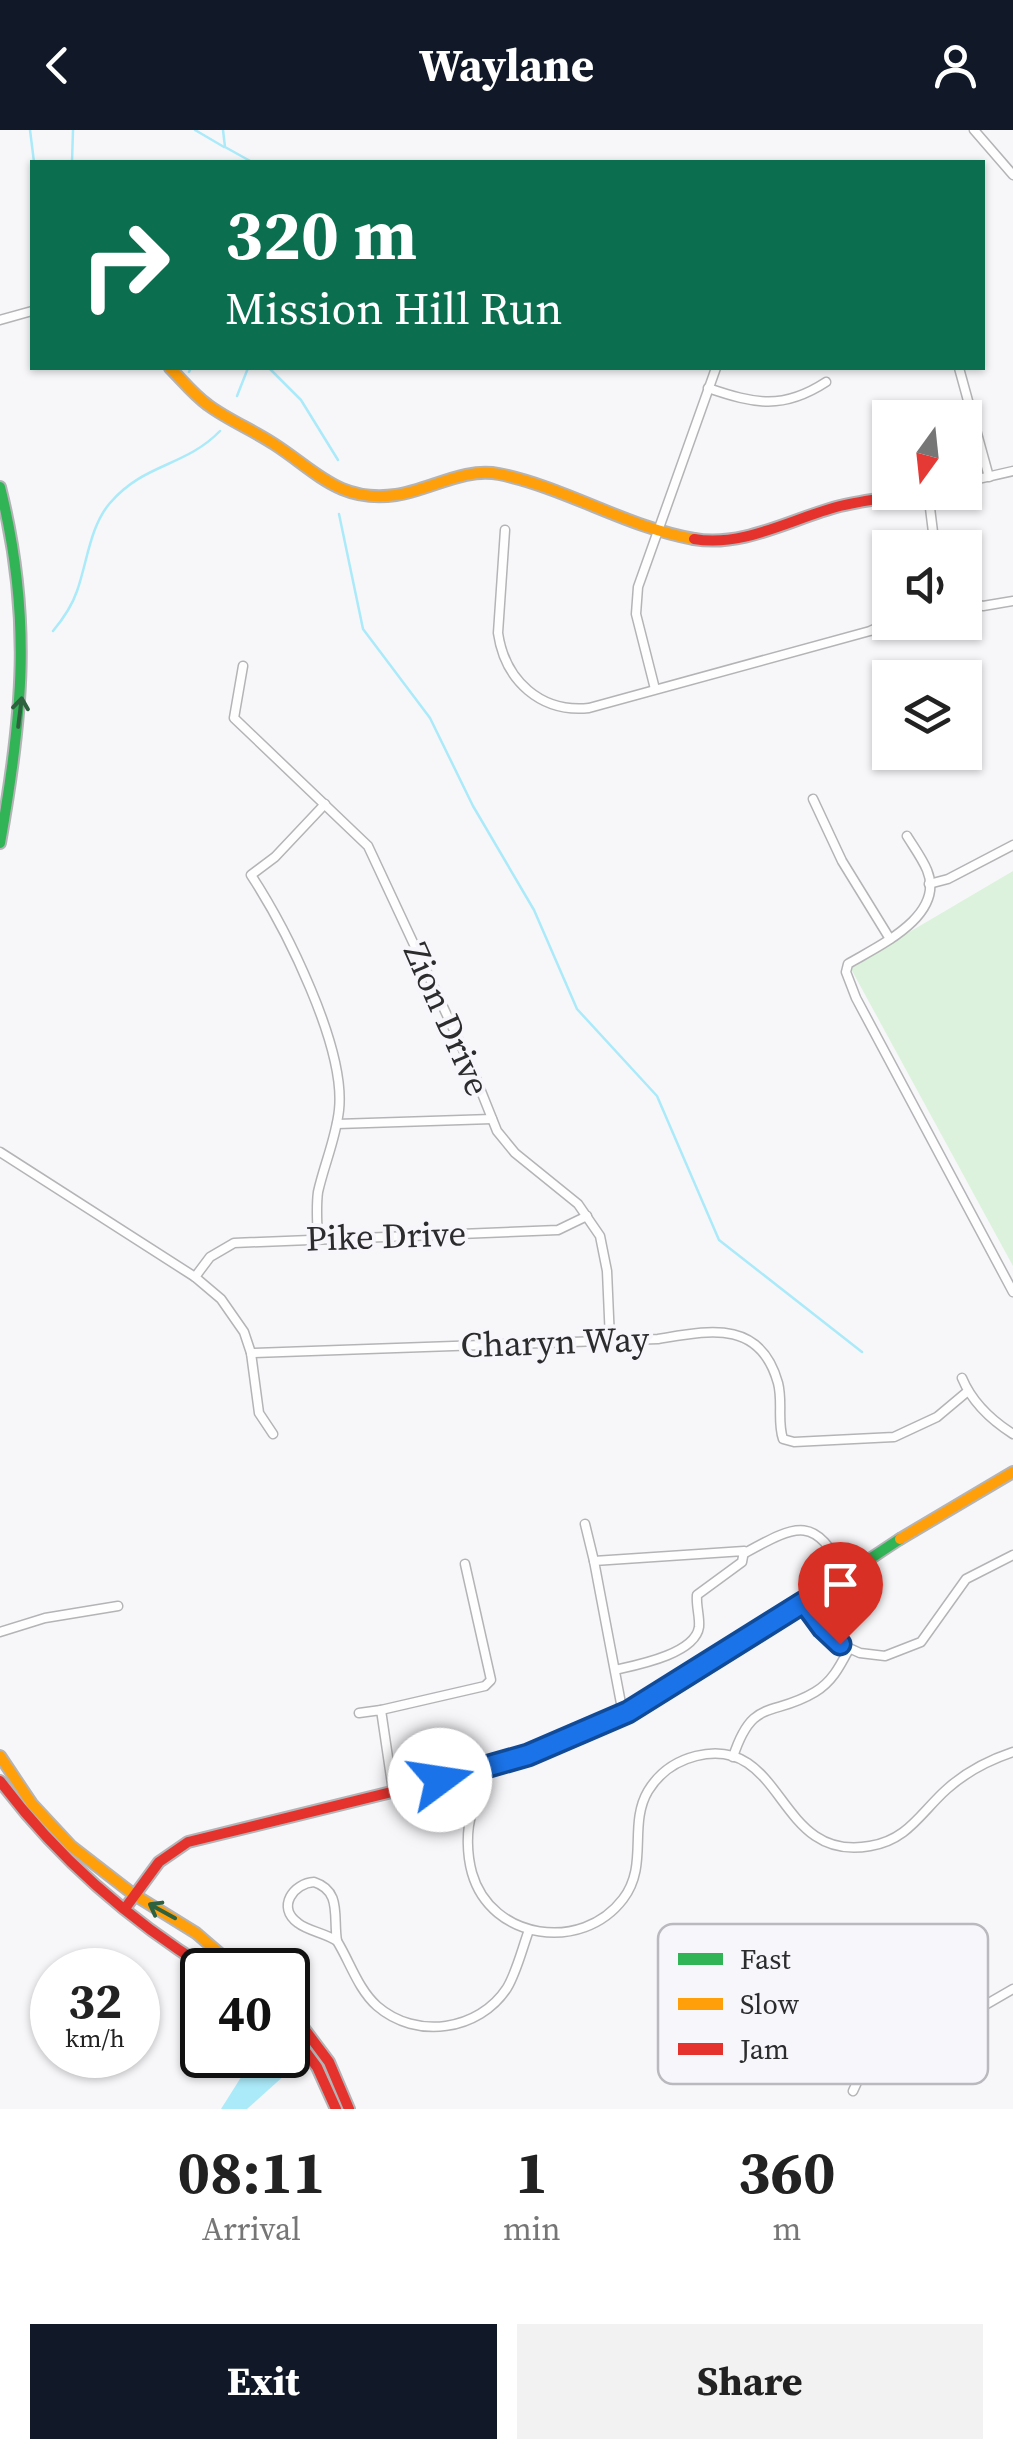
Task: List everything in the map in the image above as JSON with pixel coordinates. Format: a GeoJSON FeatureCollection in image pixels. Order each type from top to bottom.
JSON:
{"type":"FeatureCollection","features":[{"type":"Feature","properties":{"kind":"street"},"geometry":{"type":"LineString","coordinates":[[974,130],[1013,175]]}},
{"type":"Feature","properties":{"kind":"street"},"geometry":{"type":"LineString","coordinates":[[0,320],[30,312]]}},
{"type":"Feature","properties":{"kind":"street"},"geometry":{"type":"LineString","coordinates":[[172,370],[208,404],[276,445],[332,487],[365,496],[397,494],[467,474],[494,473],[530,482],[658,533],[693,540],[732,540],[840,506],[872,500]]}},
{"type":"Feature","properties":{"kind":"street"},"geometry":{"type":"LineString","coordinates":[[656,689],[640,634],[638,587],[715,370]]}},
{"type":"Feature","properties":{"kind":"street"},"geometry":{"type":"LineString","coordinates":[[960,370],[989,476]]}},
{"type":"Feature","properties":{"kind":"street"},"geometry":{"type":"LineString","coordinates":[[708,388],[772,402],[805,395],[826,382]]}},
{"type":"Feature","properties":{"kind":"street"},"geometry":{"type":"LineString","coordinates":[[982,478],[1013,471]]}},
{"type":"Feature","properties":{"kind":"street"},"geometry":{"type":"LineString","coordinates":[[0,487],[17,560],[23,630],[22,696],[0,843]]}},
{"type":"Feature","properties":{"kind":"street"},"geometry":{"type":"LineString","coordinates":[[504,530],[498,633],[505,664],[523,688],[556,706],[576,710],[872,630]]}},
{"type":"Feature","properties":{"kind":"street"},"geometry":{"type":"LineString","coordinates":[[982,606],[1013,601]]}},
{"type":"Feature","properties":{"kind":"street","name":"Zion Drive"},"geometry":{"type":"LineString","coordinates":[[243,666],[234,718],[368,846],[492,1119],[516,1153],[554,1182],[587,1216],[603,1244],[610,1340]]}},
{"type":"Feature","properties":{"kind":"street"},"geometry":{"type":"LineString","coordinates":[[813,799],[842,861],[890,939]]}},
{"type":"Feature","properties":{"kind":"street"},"geometry":{"type":"LineString","coordinates":[[318,1238],[317,1198],[336,1124],[340,1091],[309,986],[282,923],[250,875],[275,857],[326,804]]}},
{"type":"Feature","properties":{"kind":"street"},"geometry":{"type":"LineString","coordinates":[[906,836],[926,868],[929,884],[914,922],[848,964],[845,970],[1013,1292]]}},
{"type":"Feature","properties":{"kind":"street"},"geometry":{"type":"LineString","coordinates":[[929,884],[948,880],[1013,845]]}},
{"type":"Feature","properties":{"kind":"street"},"geometry":{"type":"LineString","coordinates":[[336,1124],[492,1119]]}},
{"type":"Feature","properties":{"kind":"street"},"geometry":{"type":"LineString","coordinates":[[1,1151],[195,1277],[231,1310],[251,1353],[259,1413],[273,1434]]}},
{"type":"Feature","properties":{"kind":"street","name":"Pike Drive"},"geometry":{"type":"LineString","coordinates":[[195,1277],[210,1257],[234,1243],[558,1230],[587,1216]]}},
{"type":"Feature","properties":{"kind":"street","name":"Charyn Way"},"geometry":{"type":"LineString","coordinates":[[251,1353],[658,1339],[712,1330],[748,1342],[765,1357],[776,1378],[783,1439],[794,1442],[894,1437],[936,1417],[968,1391]]}},
{"type":"Feature","properties":{"kind":"street"},"geometry":{"type":"LineString","coordinates":[[962,1378],[968,1391],[999,1425],[1013,1434]]}},
{"type":"Feature","properties":{"kind":"street"},"geometry":{"type":"LineString","coordinates":[[126,1906],[159,1862],[193,1840],[480,1770],[567,1740],[622,1714],[656,1697],[845,1574],[1013,1472]]}},
{"type":"Feature","properties":{"kind":"street"},"geometry":{"type":"LineString","coordinates":[[586,1524],[622,1714]]}},
{"type":"Feature","properties":{"kind":"street"},"geometry":{"type":"LineString","coordinates":[[615,1670],[660,1659],[694,1638],[699,1626],[698,1595],[742,1562],[745,1553],[791,1532],[811,1531],[830,1544],[845,1574]]}},
{"type":"Feature","properties":{"kind":"street"},"geometry":{"type":"LineString","coordinates":[[594,1561],[742,1550],[745,1553]]}},
{"type":"Feature","properties":{"kind":"street"},"geometry":{"type":"LineString","coordinates":[[804,1602],[823,1628],[849,1649],[885,1656],[922,1642],[966,1579],[1013,1555]]}},
{"type":"Feature","properties":{"kind":"street"},"geometry":{"type":"LineString","coordinates":[[359,1713],[485,1686],[490,1680],[465,1564]]}},
{"type":"Feature","properties":{"kind":"street"},"geometry":{"type":"LineString","coordinates":[[0,1632],[45,1618],[118,1606]]}},
{"type":"Feature","properties":{"kind":"street"},"geometry":{"type":"LineString","coordinates":[[733,1756],[752,1718],[822,1688],[849,1649]]}},
{"type":"Feature","properties":{"kind":"street"},"geometry":{"type":"LineString","coordinates":[[381,1710],[394,1791]]}},
{"type":"Feature","properties":{"kind":"street"},"geometry":{"type":"LineString","coordinates":[[480,1770],[483,1791],[470,1827],[469,1858],[480,1892],[500,1915],[529,1930],[549,1934],[594,1924],[613,1910],[633,1881],[639,1860],[638,1817],[654,1782],[672,1766],[691,1757],[733,1756],[760,1771],[792,1818],[815,1837],[859,1848],[898,1837],[920,1820],[955,1782],[1013,1752]]}},
{"type":"Feature","properties":{"kind":"street"},"geometry":{"type":"LineString","coordinates":[[0,1756],[53,1828],[133,1894],[182,1923],[212,1948]]}},
{"type":"Feature","properties":{"kind":"street"},"geometry":{"type":"LineString","coordinates":[[440,1780],[447,1800],[460,1809],[470,1827]]}},
{"type":"Feature","properties":{"kind":"street"},"geometry":{"type":"LineString","coordinates":[[0,1781],[48,1841],[180,1952]]}},
{"type":"Feature","properties":{"kind":"street"},"geometry":{"type":"LineString","coordinates":[[460,1809],[476,1805]]}},
{"type":"Feature","properties":{"kind":"street"},"geometry":{"type":"LineString","coordinates":[[336,1941],[294,1919],[288,1902],[297,1886],[314,1882],[330,1890],[336,1941],[376,2005],[402,2022],[433,2028],[472,2018],[499,1998],[512,1978],[529,1930]]}},
{"type":"Feature","properties":{"kind":"street"},"geometry":{"type":"LineString","coordinates":[[988,2003],[1013,1989]]}},
{"type":"Feature","properties":{"kind":"street"},"geometry":{"type":"LineString","coordinates":[[310,2037],[329,2062],[349,2109]]}},
{"type":"Feature","properties":{"kind":"street"},"geometry":{"type":"LineString","coordinates":[[310,2058],[336,2109]]}},
{"type":"Feature","properties":{"kind":"street"},"geometry":{"type":"LineString","coordinates":[[853,2091],[856,2084]]}},
{"type":"Feature","properties":{"kind":"green space"},"geometry":{"type":"Polygon","coordinates":[[[1013,871],[1013,1266],[850,967],[1013,871]]]}},
{"type":"Feature","properties":{"kind":"water"},"geometry":{"type":"Polygon","coordinates":[[[241,2078],[282,2078],[247,2109],[221,2109],[241,2078]]]}},
{"type":"Feature","properties":{"kind":"waterway"},"geometry":{"type":"LineString","coordinates":[[30,130],[34,160]]}},
{"type":"Feature","properties":{"kind":"waterway"},"geometry":{"type":"LineString","coordinates":[[72,160],[73,130]]}},
{"type":"Feature","properties":{"kind":"waterway"},"geometry":{"type":"LineString","coordinates":[[195,130],[224,147]]}},
{"type":"Feature","properties":{"kind":"waterway"},"geometry":{"type":"LineString","coordinates":[[223,130],[225,147],[248,160]]}},
{"type":"Feature","properties":{"kind":"waterway"},"geometry":{"type":"LineString","coordinates":[[237,396],[247,370]]}},
{"type":"Feature","properties":{"kind":"waterway"},"geometry":{"type":"LineString","coordinates":[[271,370],[301,400],[338,460]]}},
{"type":"Feature","properties":{"kind":"waterway"},"geometry":{"type":"LineString","coordinates":[[53,631],[75,597],[93,534],[110,503],[137,480],[193,452],[220,431]]}},
{"type":"Feature","properties":{"kind":"waterway"},"geometry":{"type":"LineString","coordinates":[[339,514],[363,629],[430,718],[473,806],[534,910],[577,1009],[657,1096],[719,1240],[862,1352]]}},
{"type":"Feature","properties":{"kind":"traffic: fast"},"geometry":{"type":"LineString","coordinates":[[0,487],[17,579],[21,665],[14,751],[0,843]]}},
{"type":"Feature","properties":{"kind":"traffic: fast"},"geometry":{"type":"LineString","coordinates":[[481,1770],[537,1753],[645,1702],[750,1639],[900,1539]]}},
{"type":"Feature","properties":{"kind":"traffic: slow"},"geometry":{"type":"LineString","coordinates":[[172,370],[216,410],[343,489],[376,496],[396,495],[460,476],[499,474],[549,488],[644,526],[694,539]]}},
{"type":"Feature","properties":{"kind":"traffic: slow"},"geometry":{"type":"LineString","coordinates":[[900,1539],[1013,1472]]}},
{"type":"Feature","properties":{"kind":"traffic: slow"},"geometry":{"type":"LineString","coordinates":[[0,1756],[32,1804],[71,1846],[213,1948]]}},
{"type":"Feature","properties":{"kind":"traffic: jam"},"geometry":{"type":"LineString","coordinates":[[694,539],[749,536],[840,506],[872,500]]}},
{"type":"Feature","properties":{"kind":"traffic: jam"},"geometry":{"type":"LineString","coordinates":[[126,1907],[159,1862],[188,1842],[481,1770]]}},
{"type":"Feature","properties":{"kind":"traffic: jam"},"geometry":{"type":"LineString","coordinates":[[0,1781],[70,1861],[180,1951]]}},
{"type":"Feature","properties":{"kind":"traffic: jam"},"geometry":{"type":"LineString","coordinates":[[310,2037],[329,2062],[349,2109]]}},
{"type":"Feature","properties":{"kind":"traffic: jam"},"geometry":{"type":"LineString","coordinates":[[310,2058],[336,2109]]}},
{"type":"Feature","properties":{"kind":"route"},"geometry":{"type":"LineString","coordinates":[[440,1780],[528,1755],[628,1712],[804,1602],[840,1644]]}}]}
